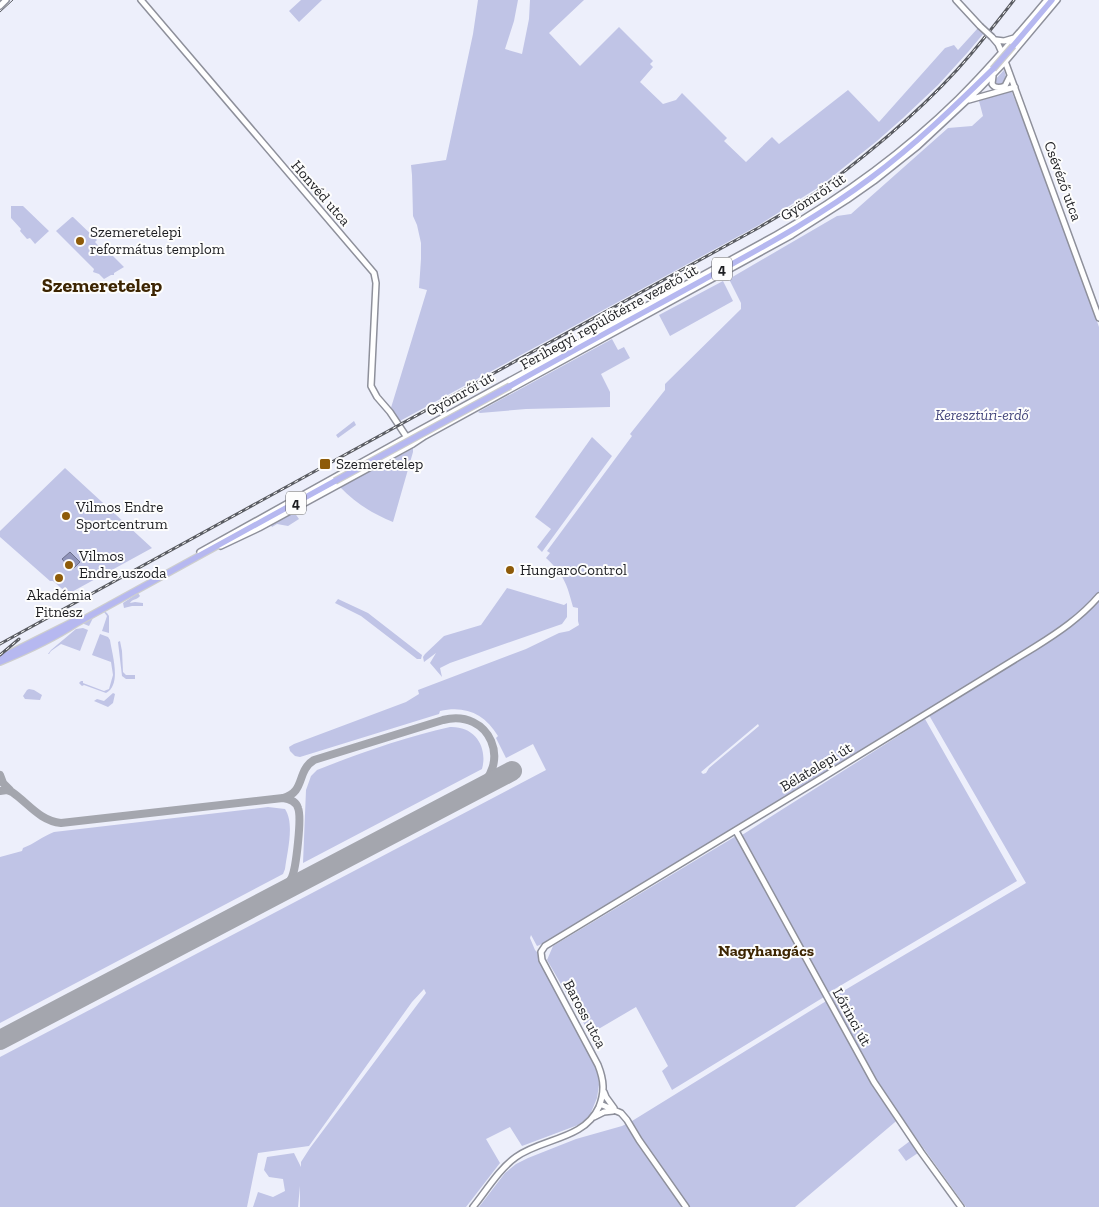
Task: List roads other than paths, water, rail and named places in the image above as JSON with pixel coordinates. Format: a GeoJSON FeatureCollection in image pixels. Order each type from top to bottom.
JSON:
{"type":"FeatureCollection","features":[{"type":"Feature","properties":{"kind":"main road","name":"Ferihegyi repülőtérre vezető út"},"geometry":{"type":"LineString","coordinates":[[0,658],[237,536],[775,240],[830,207],[884,168],[960,102],[994,69],[1052,0]]}},
{"type":"Feature","properties":{"kind":"main road","name":"Ferihegyi repülőtérre vezető út"},"geometry":{"type":"LineString","coordinates":[[0,662],[42,644],[201,553]]}},
{"type":"Feature","properties":{"kind":"street"},"geometry":{"type":"LineString","coordinates":[[0,6],[6,0]]}},
{"type":"Feature","properties":{"kind":"street","name":"Honvéd utca"},"geometry":{"type":"LineString","coordinates":[[141,0],[374,273],[376,283],[371,386],[376,397],[388,408],[406,435],[415,443]]}},
{"type":"Feature","properties":{"kind":"street","name":"Csévéző utca"},"geometry":{"type":"LineString","coordinates":[[956,0],[999,45],[1099,318]]}},
{"type":"Feature","properties":{"kind":"street","name":"Gyömrői út"},"geometry":{"type":"LineString","coordinates":[[406,435],[420,430],[776,235],[868,176],[921,133],[994,69],[1006,62],[1014,43],[1047,0]]}},
{"type":"Feature","properties":{"kind":"street","name":"Gyömrői út"},"geometry":{"type":"LineString","coordinates":[[201,553],[259,528],[415,443],[721,274],[806,226],[847,200],[897,163],[967,100],[994,69],[1002,52],[1014,43],[1057,0]]}},
{"type":"Feature","properties":{"kind":"street"},"geometry":{"type":"LineString","coordinates":[[993,38],[1014,43]]}},
{"type":"Feature","properties":{"kind":"street"},"geometry":{"type":"LineString","coordinates":[[994,69],[992,84],[996,88],[1005,86],[1010,75]]}},
{"type":"Feature","properties":{"kind":"street","name":"Gyömrői út"},"geometry":{"type":"LineString","coordinates":[[967,100],[1015,87]]}},
{"type":"Feature","properties":{"kind":"street"},"geometry":{"type":"LineString","coordinates":[[201,553],[406,435]]}},
{"type":"Feature","properties":{"kind":"street","name":"Bélatelepi út"},"geometry":{"type":"LineString","coordinates":[[542,952],[545,946],[736,831],[1042,642],[1068,625],[1099,596]]}},
{"type":"Feature","properties":{"kind":"street","name":"Lőrinci út"},"geometry":{"type":"LineString","coordinates":[[736,831],[874,1082],[961,1207]]}},
{"type":"Feature","properties":{"kind":"street","name":"Baross utca"},"geometry":{"type":"LineString","coordinates":[[542,952],[542,960],[603,1079],[600,1104],[616,1110],[627,1120],[686,1207]]}},
{"type":"Feature","properties":{"kind":"street","name":"Baross utca"},"geometry":{"type":"LineString","coordinates":[[603,1089],[609,1102],[616,1110]]}},
{"type":"Feature","properties":{"kind":"street"},"geometry":{"type":"LineString","coordinates":[[594,1117],[600,1104]]}},
{"type":"Feature","properties":{"kind":"street"},"geometry":{"type":"LineString","coordinates":[[473,1207],[513,1159],[535,1146],[576,1131],[604,1112],[616,1110]]}},
{"type":"Feature","properties":{"kind":"tram line"},"geometry":{"type":"LineString","coordinates":[[0,12],[13,0]]}},
{"type":"Feature","properties":{"kind":"railway"},"geometry":{"type":"LineString","coordinates":[[0,644],[799,204],[861,158],[919,109],[971,54],[1014,0]]}},
{"type":"Feature","properties":{"kind":"railway"},"geometry":{"type":"LineString","coordinates":[[0,655],[19,639]]}},
{"type":"Feature","properties":{"kind":"place","name":"Szemeretelepi református templom"},"geometry":{"type":"Point","coordinates":[80,241]}},
{"type":"Feature","properties":{"kind":"place","name":"Szemeretelep"},"geometry":{"type":"Point","coordinates":[325,464]}},
{"type":"Feature","properties":{"kind":"place","name":"Vilmos Endre Sportcentrum"},"geometry":{"type":"Point","coordinates":[66,516]}},
{"type":"Feature","properties":{"kind":"place","name":"Vilmos Endre uszoda"},"geometry":{"type":"Point","coordinates":[69,565]}},
{"type":"Feature","properties":{"kind":"place","name":"HungaroControl"},"geometry":{"type":"Point","coordinates":[510,570]}},
{"type":"Feature","properties":{"kind":"place","name":"Akadémia Fitnesz"},"geometry":{"type":"Point","coordinates":[59,578]}},
{"type":"Feature","properties":{"kind":"district","name":"Szemeretelep"},"geometry":{"type":"Point","coordinates":[102,285]}},
{"type":"Feature","properties":{"kind":"district","name":"Nagyhangács"},"geometry":{"type":"Point","coordinates":[766,950]}},
{"type":"Feature","properties":{"kind":"park label","name":"Keresztúri-erdő"},"geometry":{"type":"Point","coordinates":[982,415]}}]}
